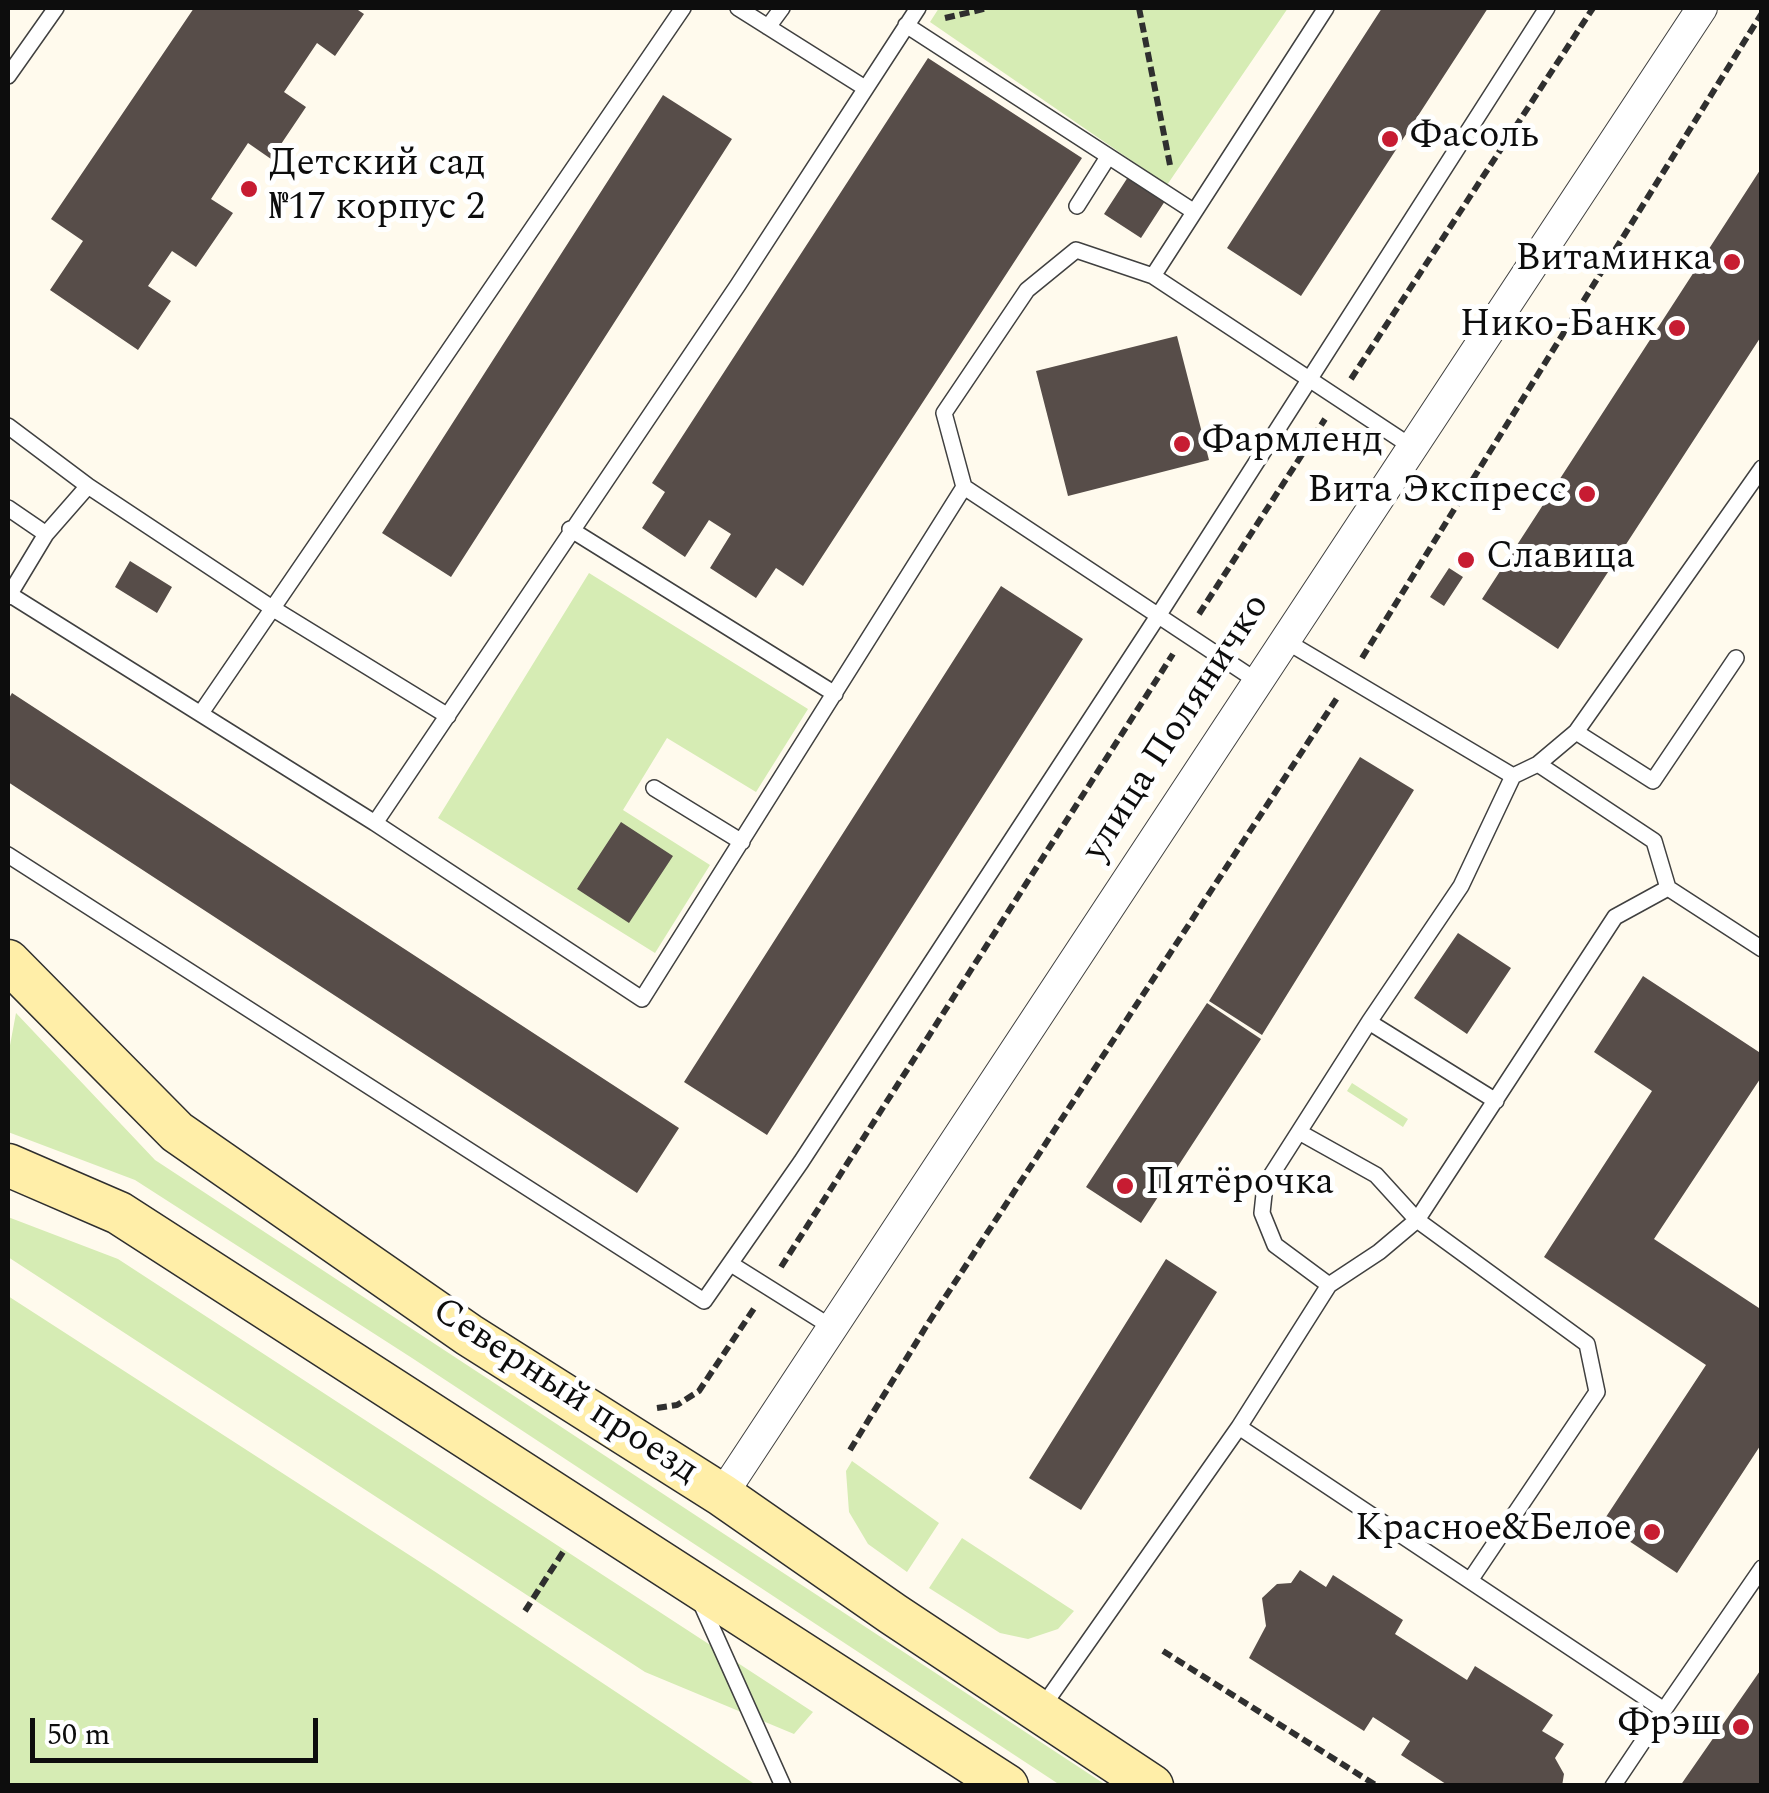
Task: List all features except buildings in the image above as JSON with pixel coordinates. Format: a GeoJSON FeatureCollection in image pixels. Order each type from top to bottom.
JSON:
{"type":"FeatureCollection","features":[{"type":"Feature","properties":{"kind":"main road","name":"Северный проезд"},"geometry":{"type":"LineString","coordinates":[[8,962],[177,1132],[469,1335],[722,1495],[1152,1786]]}},
{"type":"Feature","properties":{"kind":"main road"},"geometry":{"type":"LineString","coordinates":[[8,1166],[119,1212],[1007,1786]]}},
{"type":"Feature","properties":{"kind":"street","name":"улица Поляничко"},"geometry":{"type":"LineString","coordinates":[[722,1495],[1702,8]]}},
{"type":"Feature","properties":{"kind":"lane"},"geometry":{"type":"LineString","coordinates":[[8,76],[56,8]]}},
{"type":"Feature","properties":{"kind":"lane"},"geometry":{"type":"LineString","coordinates":[[201,713],[683,8]]}},
{"type":"Feature","properties":{"kind":"lane"},"geometry":{"type":"LineString","coordinates":[[738,8],[865,88]]}},
{"type":"Feature","properties":{"kind":"lane"},"geometry":{"type":"LineString","coordinates":[[768,28],[782,8]]}},
{"type":"Feature","properties":{"kind":"lane"},"geometry":{"type":"LineString","coordinates":[[375,823],[570,529],[738,286],[865,88],[912,28],[918,8]]}},
{"type":"Feature","properties":{"kind":"lane"},"geometry":{"type":"LineString","coordinates":[[1153,276],[1326,8]]}},
{"type":"Feature","properties":{"kind":"lane"},"geometry":{"type":"LineString","coordinates":[[8,854],[704,1301],[812,1145],[1158,616],[1547,8]]}},
{"type":"Feature","properties":{"kind":"lane"},"geometry":{"type":"LineString","coordinates":[[912,28],[1193,211]]}},
{"type":"Feature","properties":{"kind":"lane"},"geometry":{"type":"LineString","coordinates":[[1077,206],[1108,156]]}},
{"type":"Feature","properties":{"kind":"lane"},"geometry":{"type":"LineString","coordinates":[[1257,681],[964,487],[944,413],[1027,290],[1076,250],[1153,276],[1412,448]]}},
{"type":"Feature","properties":{"kind":"lane"},"geometry":{"type":"LineString","coordinates":[[8,426],[88,486],[272,608],[448,716]]}},
{"type":"Feature","properties":{"kind":"lane"},"geometry":{"type":"LineString","coordinates":[[1329,1285],[1275,1244],[1262,1212],[1265,1185],[1461,886],[1513,776],[1538,764],[1576,732],[1762,468]]}},
{"type":"Feature","properties":{"kind":"lane"},"geometry":{"type":"LineString","coordinates":[[88,486],[46,534],[8,595],[375,823],[642,999],[964,487]]}},
{"type":"Feature","properties":{"kind":"lane"},"geometry":{"type":"LineString","coordinates":[[8,508],[46,534]]}},
{"type":"Feature","properties":{"kind":"lane"},"geometry":{"type":"LineString","coordinates":[[570,529],[835,694]]}},
{"type":"Feature","properties":{"kind":"lane"},"geometry":{"type":"LineString","coordinates":[[1284,640],[1513,776]]}},
{"type":"Feature","properties":{"kind":"lane"},"geometry":{"type":"LineString","coordinates":[[1576,732],[1653,781],[1736,658]]}},
{"type":"Feature","properties":{"kind":"lane"},"geometry":{"type":"LineString","coordinates":[[1538,764],[1654,841],[1668,888],[1762,949]]}},
{"type":"Feature","properties":{"kind":"lane"},"geometry":{"type":"LineString","coordinates":[[654,788],[742,842]]}},
{"type":"Feature","properties":{"kind":"lane"},"geometry":{"type":"LineString","coordinates":[[1040,1710],[1239,1427],[1329,1285],[1379,1252],[1417,1220],[1615,917],[1668,888]]}},
{"type":"Feature","properties":{"kind":"lane"},"geometry":{"type":"LineString","coordinates":[[1369,1022],[1496,1101]]}},
{"type":"Feature","properties":{"kind":"lane"},"geometry":{"type":"LineString","coordinates":[[1300,1132],[1376,1176],[1417,1220],[1587,1344],[1597,1392],[1471,1579]]}},
{"type":"Feature","properties":{"kind":"lane"},"geometry":{"type":"LineString","coordinates":[[730,1264],[832,1328]]}},
{"type":"Feature","properties":{"kind":"lane"},"geometry":{"type":"LineString","coordinates":[[1239,1427],[1664,1710]]}},
{"type":"Feature","properties":{"kind":"lane"},"geometry":{"type":"LineString","coordinates":[[1614,1786],[1762,1568]]}},
{"type":"Feature","properties":{"kind":"lane"},"geometry":{"type":"LineString","coordinates":[[690,1579],[783,1786]]}},
{"type":"Feature","properties":{"kind":"path"},"geometry":{"type":"LineString","coordinates":[[912,28],[988,8]]}},
{"type":"Feature","properties":{"kind":"path"},"geometry":{"type":"LineString","coordinates":[[1140,8],[1177,201]]}},
{"type":"Feature","properties":{"kind":"path"},"geometry":{"type":"LineString","coordinates":[[654,1408],[678,1405],[699,1391],[1594,8]]}},
{"type":"Feature","properties":{"kind":"path"},"geometry":{"type":"LineString","coordinates":[[850,1450],[926,1325],[1349,678],[1762,13]]}},
{"type":"Feature","properties":{"kind":"path"},"geometry":{"type":"LineString","coordinates":[[525,1611],[574,1535]]}},
{"type":"Feature","properties":{"kind":"path"},"geometry":{"type":"LineString","coordinates":[[1162,1651],[1377,1786]]}},
{"type":"Feature","properties":{"kind":"green space"},"geometry":{"type":"Polygon","coordinates":[[[939,8],[1288,8],[1167,185],[930,22],[939,8]]]}},
{"type":"Feature","properties":{"kind":"green space"},"geometry":{"type":"Polygon","coordinates":[[[589,573],[808,709],[756,792],[667,738],[623,810],[710,865],[655,953],[438,818],[589,573]]]}},
{"type":"Feature","properties":{"kind":"green space"},"geometry":{"type":"Polygon","coordinates":[[[16,1013],[155,1160],[1106,1785],[1060,1785],[135,1180],[8,1132],[8,1056],[16,1013]]]}},
{"type":"Feature","properties":{"kind":"green space"},"geometry":{"type":"Polygon","coordinates":[[[1352,1083],[1408,1119],[1403,1127],[1347,1091],[1352,1083]]]}},
{"type":"Feature","properties":{"kind":"green space"},"geometry":{"type":"Polygon","coordinates":[[[8,1217],[118,1259],[813,1712],[794,1734],[645,1672],[8,1257],[8,1217]]]}},
{"type":"Feature","properties":{"kind":"green space"},"geometry":{"type":"Polygon","coordinates":[[[8,1296],[434,1571],[756,1785],[8,1785],[8,1296]]]}},
{"type":"Feature","properties":{"kind":"green space"},"geometry":{"type":"Polygon","coordinates":[[[852,1461],[939,1523],[907,1572],[868,1544],[849,1512],[846,1471],[852,1461]]]}},
{"type":"Feature","properties":{"kind":"green space"},"geometry":{"type":"Polygon","coordinates":[[[962,1538],[1074,1611],[1058,1629],[1028,1639],[1000,1633],[929,1588],[962,1538]]]}},
{"type":"Feature","properties":{"kind":"place","name":"Фасоль"},"geometry":{"type":"Point","coordinates":[1390,139]}},
{"type":"Feature","properties":{"kind":"place","name":"Детский сад №17 корпус 2"},"geometry":{"type":"Point","coordinates":[249,189]}},
{"type":"Feature","properties":{"kind":"place","name":"Витаминка"},"geometry":{"type":"Point","coordinates":[1732,262]}},
{"type":"Feature","properties":{"kind":"place","name":"Нико-Банк"},"geometry":{"type":"Point","coordinates":[1677,328]}},
{"type":"Feature","properties":{"kind":"place","name":"Фармленд"},"geometry":{"type":"Point","coordinates":[1182,444]}},
{"type":"Feature","properties":{"kind":"place","name":"Вита Экспресс"},"geometry":{"type":"Point","coordinates":[1587,494]}},
{"type":"Feature","properties":{"kind":"place","name":"Славица"},"geometry":{"type":"Point","coordinates":[1466,560]}},
{"type":"Feature","properties":{"kind":"place","name":"Пятёрочка"},"geometry":{"type":"Point","coordinates":[1125,1186]}},
{"type":"Feature","properties":{"kind":"place","name":"Красное&Белое"},"geometry":{"type":"Point","coordinates":[1652,1532]}},
{"type":"Feature","properties":{"kind":"place","name":"Фрэш"},"geometry":{"type":"Point","coordinates":[1741,1727]}}]}
